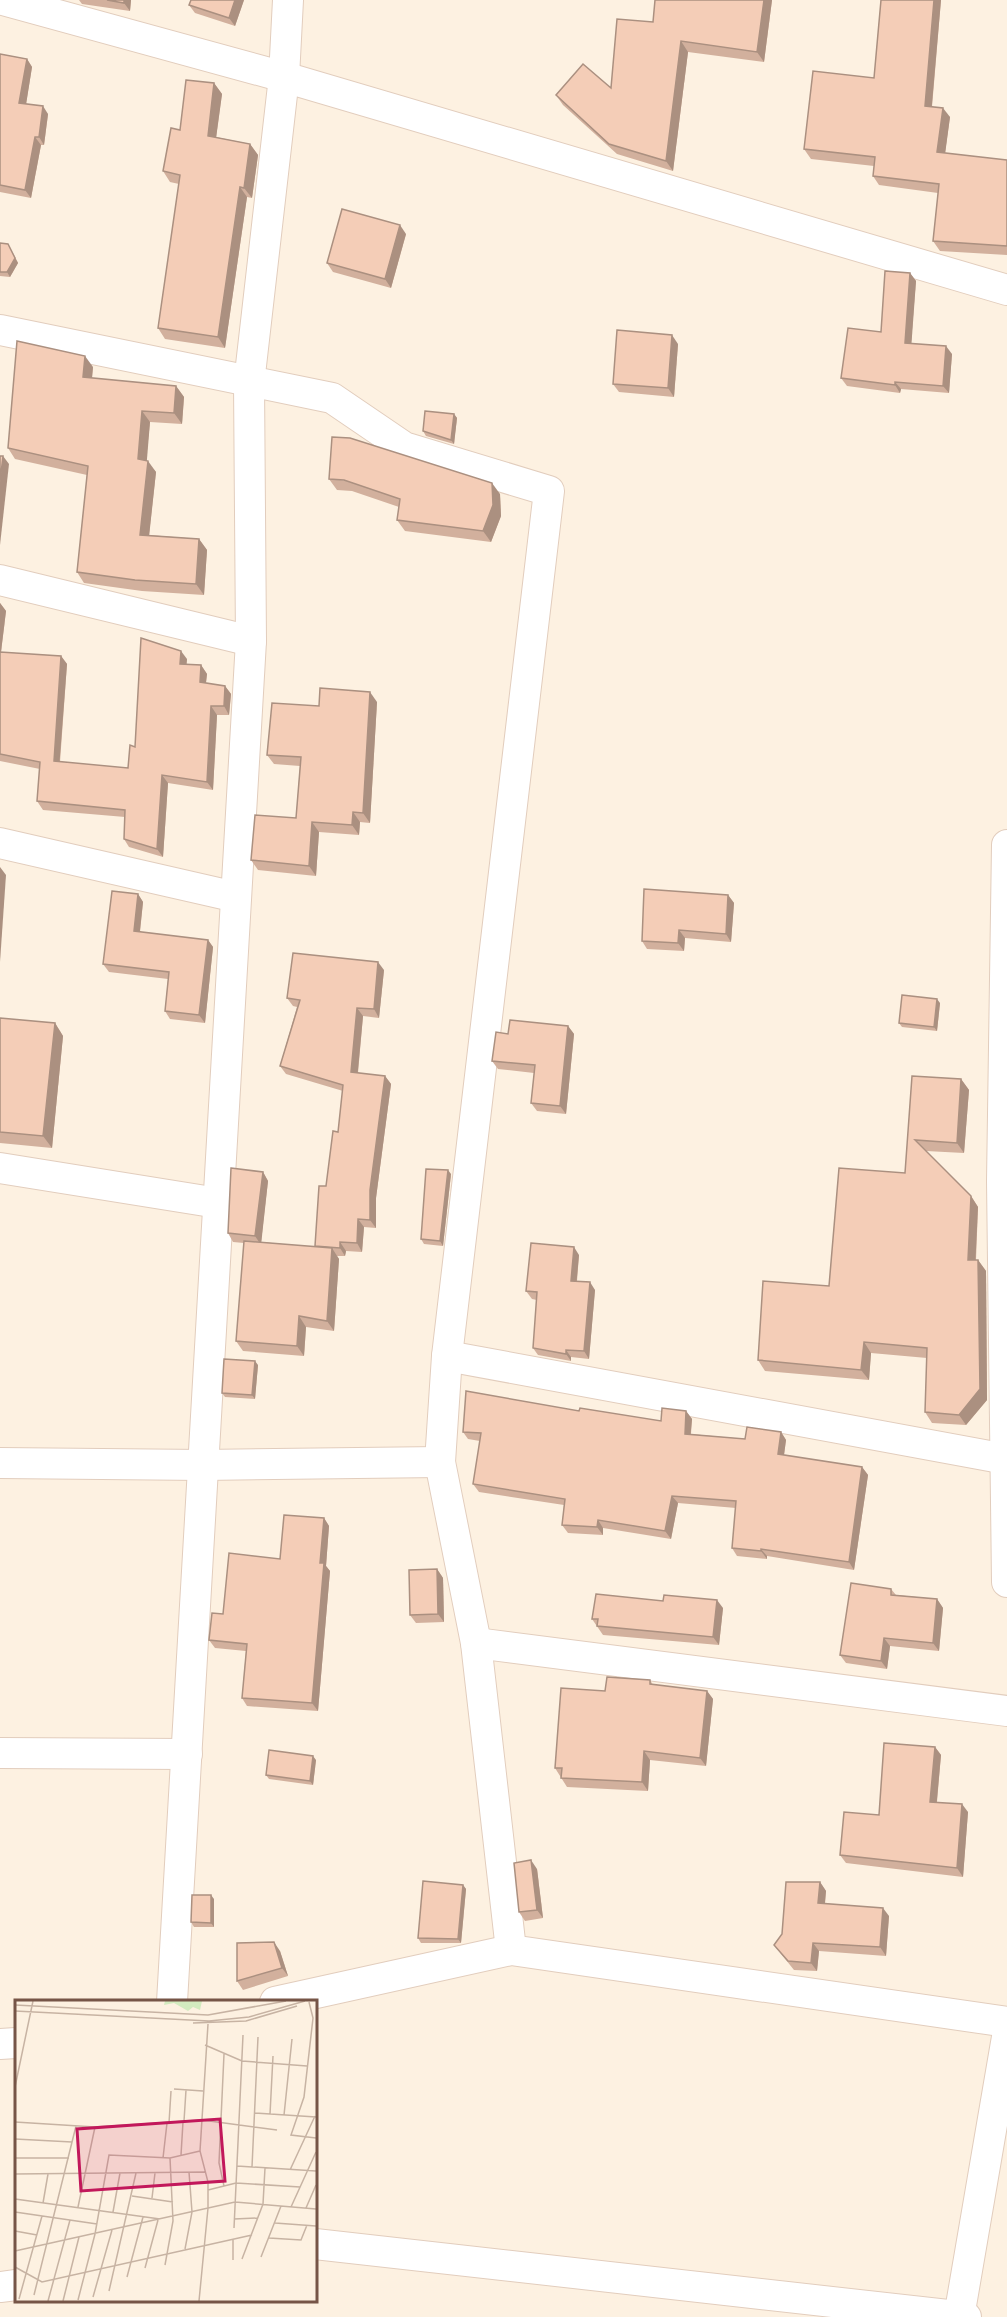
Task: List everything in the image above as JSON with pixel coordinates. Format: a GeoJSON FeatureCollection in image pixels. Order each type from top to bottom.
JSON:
{"type":"FeatureCollection","features":[{"type":"Feature","properties":{"kind":"street"},"geometry":{"type":"LineString","coordinates":[[3,0],[284,77],[1007,290]]}},
{"type":"Feature","properties":{"kind":"street"},"geometry":{"type":"LineString","coordinates":[[172,2000],[251,641],[249,383],[284,77],[288,0]]}},
{"type":"Feature","properties":{"kind":"street"},"geometry":{"type":"LineString","coordinates":[[0,330],[249,383],[332,398],[404,447],[549,491],[447,1356],[440,1462],[476,1643],[511,1950]]}},
{"type":"Feature","properties":{"kind":"street"},"geometry":{"type":"LineString","coordinates":[[0,580],[251,641]]}},
{"type":"Feature","properties":{"kind":"street"},"geometry":{"type":"LineString","coordinates":[[0,843],[236,897]]}},
{"type":"Feature","properties":{"kind":"street"},"geometry":{"type":"LineString","coordinates":[[1007,845],[1002,1181],[1007,1582]]}},
{"type":"Feature","properties":{"kind":"street"},"geometry":{"type":"LineString","coordinates":[[0,1168],[218,1203]]}},
{"type":"Feature","properties":{"kind":"street"},"geometry":{"type":"LineString","coordinates":[[447,1356],[1006,1478]]}},
{"type":"Feature","properties":{"kind":"street"},"geometry":{"type":"LineString","coordinates":[[0,1462],[203,1465],[440,1462]]}},
{"type":"Feature","properties":{"kind":"street"},"geometry":{"type":"LineString","coordinates":[[476,1643],[1007,1711]]}},
{"type":"Feature","properties":{"kind":"street"},"geometry":{"type":"LineString","coordinates":[[0,1754],[187,1754]]}},
{"type":"Feature","properties":{"kind":"street"},"geometry":{"type":"LineString","coordinates":[[284,2000],[511,1950],[1007,2022]]}},
{"type":"Feature","properties":{"kind":"street"},"geometry":{"type":"LineString","coordinates":[[316,2244],[961,2317],[1007,2037]]}},
{"type":"Feature","properties":{"kind":"street"},"geometry":{"type":"LineString","coordinates":[[0,2044],[15,2043]]}},
{"type":"Feature","properties":{"kind":"street"},"geometry":{"type":"LineString","coordinates":[[0,2288],[15,2285]]}},
{"type":"Feature","properties":{"kind":"building"},"geometry":{"type":"Polygon","coordinates":[[[107,0],[124,0],[124,3],[107,0]]]}},
{"type":"Feature","properties":{"kind":"building"},"geometry":{"type":"Polygon","coordinates":[[[191,0],[235,0],[229,18],[189,5],[191,0]]]}},
{"type":"Feature","properties":{"kind":"building"},"geometry":{"type":"Polygon","coordinates":[[[655,0],[764,0],[757,52],[681,41],[666,161],[609,144],[556,95],[583,64],[611,88],[617,19],[653,22],[655,0]]]}},
{"type":"Feature","properties":{"kind":"building"},"geometry":{"type":"Polygon","coordinates":[[[881,0],[934,0],[925,106],[943,108],[937,152],[1007,160],[1007,246],[933,241],[939,184],[873,176],[875,157],[804,149],[813,71],[874,78],[881,0]]]}},
{"type":"Feature","properties":{"kind":"building"},"geometry":{"type":"Polygon","coordinates":[[[0,54],[27,59],[19,103],[43,106],[39,137],[35,137],[25,190],[0,185],[0,54]]]}},
{"type":"Feature","properties":{"kind":"building"},"geometry":{"type":"Polygon","coordinates":[[[186,80],[214,83],[208,136],[250,144],[244,188],[240,187],[218,337],[158,328],[180,175],[163,171],[171,128],[180,130],[186,80]]]}},
{"type":"Feature","properties":{"kind":"building"},"geometry":{"type":"Polygon","coordinates":[[[342,209],[400,225],[385,279],[327,263],[342,209]]]}},
{"type":"Feature","properties":{"kind":"building"},"geometry":{"type":"Polygon","coordinates":[[[0,243],[8,244],[15,258],[7,272],[0,272],[0,243]]]}},
{"type":"Feature","properties":{"kind":"building"},"geometry":{"type":"Polygon","coordinates":[[[885,271],[910,273],[905,343],[946,346],[943,386],[895,382],[895,385],[841,378],[848,328],[881,332],[885,271]]]}},
{"type":"Feature","properties":{"kind":"building"},"geometry":{"type":"Polygon","coordinates":[[[617,330],[672,335],[668,388],[613,384],[617,330]]]}},
{"type":"Feature","properties":{"kind":"building"},"geometry":{"type":"Polygon","coordinates":[[[17,341],[85,356],[83,377],[176,386],[174,413],[142,411],[138,459],[148,461],[140,535],[199,539],[196,584],[135,580],[77,572],[88,466],[8,448],[17,341]]]}},
{"type":"Feature","properties":{"kind":"building"},"geometry":{"type":"Polygon","coordinates":[[[425,411],[454,414],[451,440],[423,431],[425,411]]]}},
{"type":"Feature","properties":{"kind":"building"},"geometry":{"type":"Polygon","coordinates":[[[332,437],[350,438],[492,483],[493,505],[483,531],[397,520],[400,499],[344,480],[329,479],[332,437]]]}},
{"type":"Feature","properties":{"kind":"building"},"geometry":{"type":"Polygon","coordinates":[[[0,456],[3,456],[0,482],[0,456]]]}},
{"type":"Feature","properties":{"kind":"building"},"geometry":{"type":"Polygon","coordinates":[[[141,638],[181,651],[180,664],[201,665],[200,682],[225,686],[224,706],[211,706],[207,782],[162,775],[157,849],[124,839],[125,810],[37,801],[40,762],[0,754],[0,652],[61,656],[54,761],[128,768],[130,745],[135,747],[141,638]]]}},
{"type":"Feature","properties":{"kind":"building"},"geometry":{"type":"Polygon","coordinates":[[[320,688],[370,692],[363,813],[353,812],[352,825],[312,822],[309,866],[251,860],[255,815],[296,818],[301,757],[267,755],[272,703],[319,706],[320,688]]]}},
{"type":"Feature","properties":{"kind":"building"},"geometry":{"type":"Polygon","coordinates":[[[644,889],[728,895],[726,934],[679,930],[678,943],[642,941],[644,889]]]}},
{"type":"Feature","properties":{"kind":"building"},"geometry":{"type":"Polygon","coordinates":[[[112,891],[138,894],[134,931],[208,940],[199,1015],[165,1011],[169,972],[103,964],[112,891]]]}},
{"type":"Feature","properties":{"kind":"building"},"geometry":{"type":"Polygon","coordinates":[[[293,953],[378,962],[374,1009],[357,1008],[351,1072],[385,1076],[370,1190],[370,1220],[358,1219],[357,1243],[340,1242],[340,1248],[315,1246],[319,1186],[326,1186],[333,1131],[338,1132],[343,1085],[280,1066],[300,1000],[287,998],[293,953]]]}},
{"type":"Feature","properties":{"kind":"building"},"geometry":{"type":"Polygon","coordinates":[[[902,995],[937,999],[934,1027],[899,1023],[902,995]]]}},
{"type":"Feature","properties":{"kind":"building"},"geometry":{"type":"Polygon","coordinates":[[[0,1018],[55,1023],[43,1136],[0,1132],[0,1018]]]}},
{"type":"Feature","properties":{"kind":"building"},"geometry":{"type":"Polygon","coordinates":[[[510,1020],[568,1026],[560,1106],[531,1103],[535,1065],[492,1061],[496,1032],[508,1034],[510,1020]]]}},
{"type":"Feature","properties":{"kind":"building"},"geometry":{"type":"Polygon","coordinates":[[[912,1076],[961,1079],[957,1143],[915,1140],[971,1196],[968,1260],[978,1260],[980,1389],[959,1415],[925,1412],[927,1348],[864,1342],[861,1370],[758,1360],[763,1281],[829,1286],[839,1168],[905,1173],[912,1076]]]}},
{"type":"Feature","properties":{"kind":"building"},"geometry":{"type":"Polygon","coordinates":[[[231,1168],[263,1172],[255,1236],[228,1233],[231,1168]]]}},
{"type":"Feature","properties":{"kind":"building"},"geometry":{"type":"Polygon","coordinates":[[[426,1169],[448,1170],[440,1241],[421,1239],[426,1169]]]}},
{"type":"Feature","properties":{"kind":"building"},"geometry":{"type":"Polygon","coordinates":[[[244,1241],[332,1248],[327,1321],[299,1316],[297,1346],[236,1341],[244,1241]]]}},
{"type":"Feature","properties":{"kind":"building"},"geometry":{"type":"Polygon","coordinates":[[[531,1243],[574,1247],[571,1281],[590,1282],[584,1351],[566,1350],[566,1354],[533,1348],[537,1292],[526,1291],[531,1243]]]}},
{"type":"Feature","properties":{"kind":"building"},"geometry":{"type":"Polygon","coordinates":[[[224,1359],[255,1361],[252,1395],[222,1393],[224,1359]]]}},
{"type":"Feature","properties":{"kind":"building"},"geometry":{"type":"Polygon","coordinates":[[[466,1391],[579,1411],[580,1408],[661,1421],[662,1408],[686,1411],[685,1434],[745,1439],[747,1427],[781,1432],[778,1454],[862,1467],[849,1562],[761,1549],[761,1551],[732,1548],[736,1501],[672,1496],[665,1531],[598,1520],[597,1527],[562,1525],[565,1499],[473,1484],[481,1433],[463,1432],[466,1391]]]}},
{"type":"Feature","properties":{"kind":"building"},"geometry":{"type":"Polygon","coordinates":[[[284,1515],[324,1518],[320,1563],[324,1563],[312,1703],[242,1698],[247,1644],[209,1640],[212,1613],[223,1614],[229,1553],[280,1559],[284,1515]]]}},
{"type":"Feature","properties":{"kind":"building"},"geometry":{"type":"Polygon","coordinates":[[[437,1569],[438,1614],[410,1615],[409,1570],[437,1569]]]}},
{"type":"Feature","properties":{"kind":"building"},"geometry":{"type":"Polygon","coordinates":[[[851,1583],[891,1589],[891,1595],[937,1599],[933,1643],[884,1638],[881,1661],[840,1655],[851,1583]]]}},
{"type":"Feature","properties":{"kind":"building"},"geometry":{"type":"Polygon","coordinates":[[[596,1594],[663,1601],[664,1595],[717,1600],[713,1637],[597,1626],[598,1619],[592,1619],[596,1594]]]}},
{"type":"Feature","properties":{"kind":"building"},"geometry":{"type":"Polygon","coordinates":[[[607,1677],[650,1680],[650,1684],[707,1691],[700,1758],[644,1751],[642,1782],[561,1778],[562,1768],[555,1768],[561,1688],[605,1691],[607,1677]]]}},
{"type":"Feature","properties":{"kind":"building"},"geometry":{"type":"Polygon","coordinates":[[[884,1743],[935,1747],[930,1802],[962,1804],[957,1868],[840,1855],[844,1812],[879,1815],[884,1743]]]}},
{"type":"Feature","properties":{"kind":"building"},"geometry":{"type":"Polygon","coordinates":[[[269,1750],[313,1756],[310,1781],[266,1775],[269,1750]]]}},
{"type":"Feature","properties":{"kind":"building"},"geometry":{"type":"Polygon","coordinates":[[[531,1860],[537,1910],[519,1912],[514,1863],[531,1860]]]}},
{"type":"Feature","properties":{"kind":"building"},"geometry":{"type":"Polygon","coordinates":[[[423,1881],[463,1885],[458,1939],[418,1938],[423,1881]]]}},
{"type":"Feature","properties":{"kind":"building"},"geometry":{"type":"Polygon","coordinates":[[[786,1882],[820,1882],[818,1903],[883,1908],[880,1947],[813,1943],[811,1963],[788,1961],[774,1945],[782,1934],[786,1882]]]}},
{"type":"Feature","properties":{"kind":"building"},"geometry":{"type":"Polygon","coordinates":[[[192,1895],[211,1895],[211,1923],[191,1922],[192,1895]]]}},
{"type":"Feature","properties":{"kind":"building"},"geometry":{"type":"Polygon","coordinates":[[[274,1942],[282,1968],[237,1981],[237,1943],[274,1942]]]}}]}
